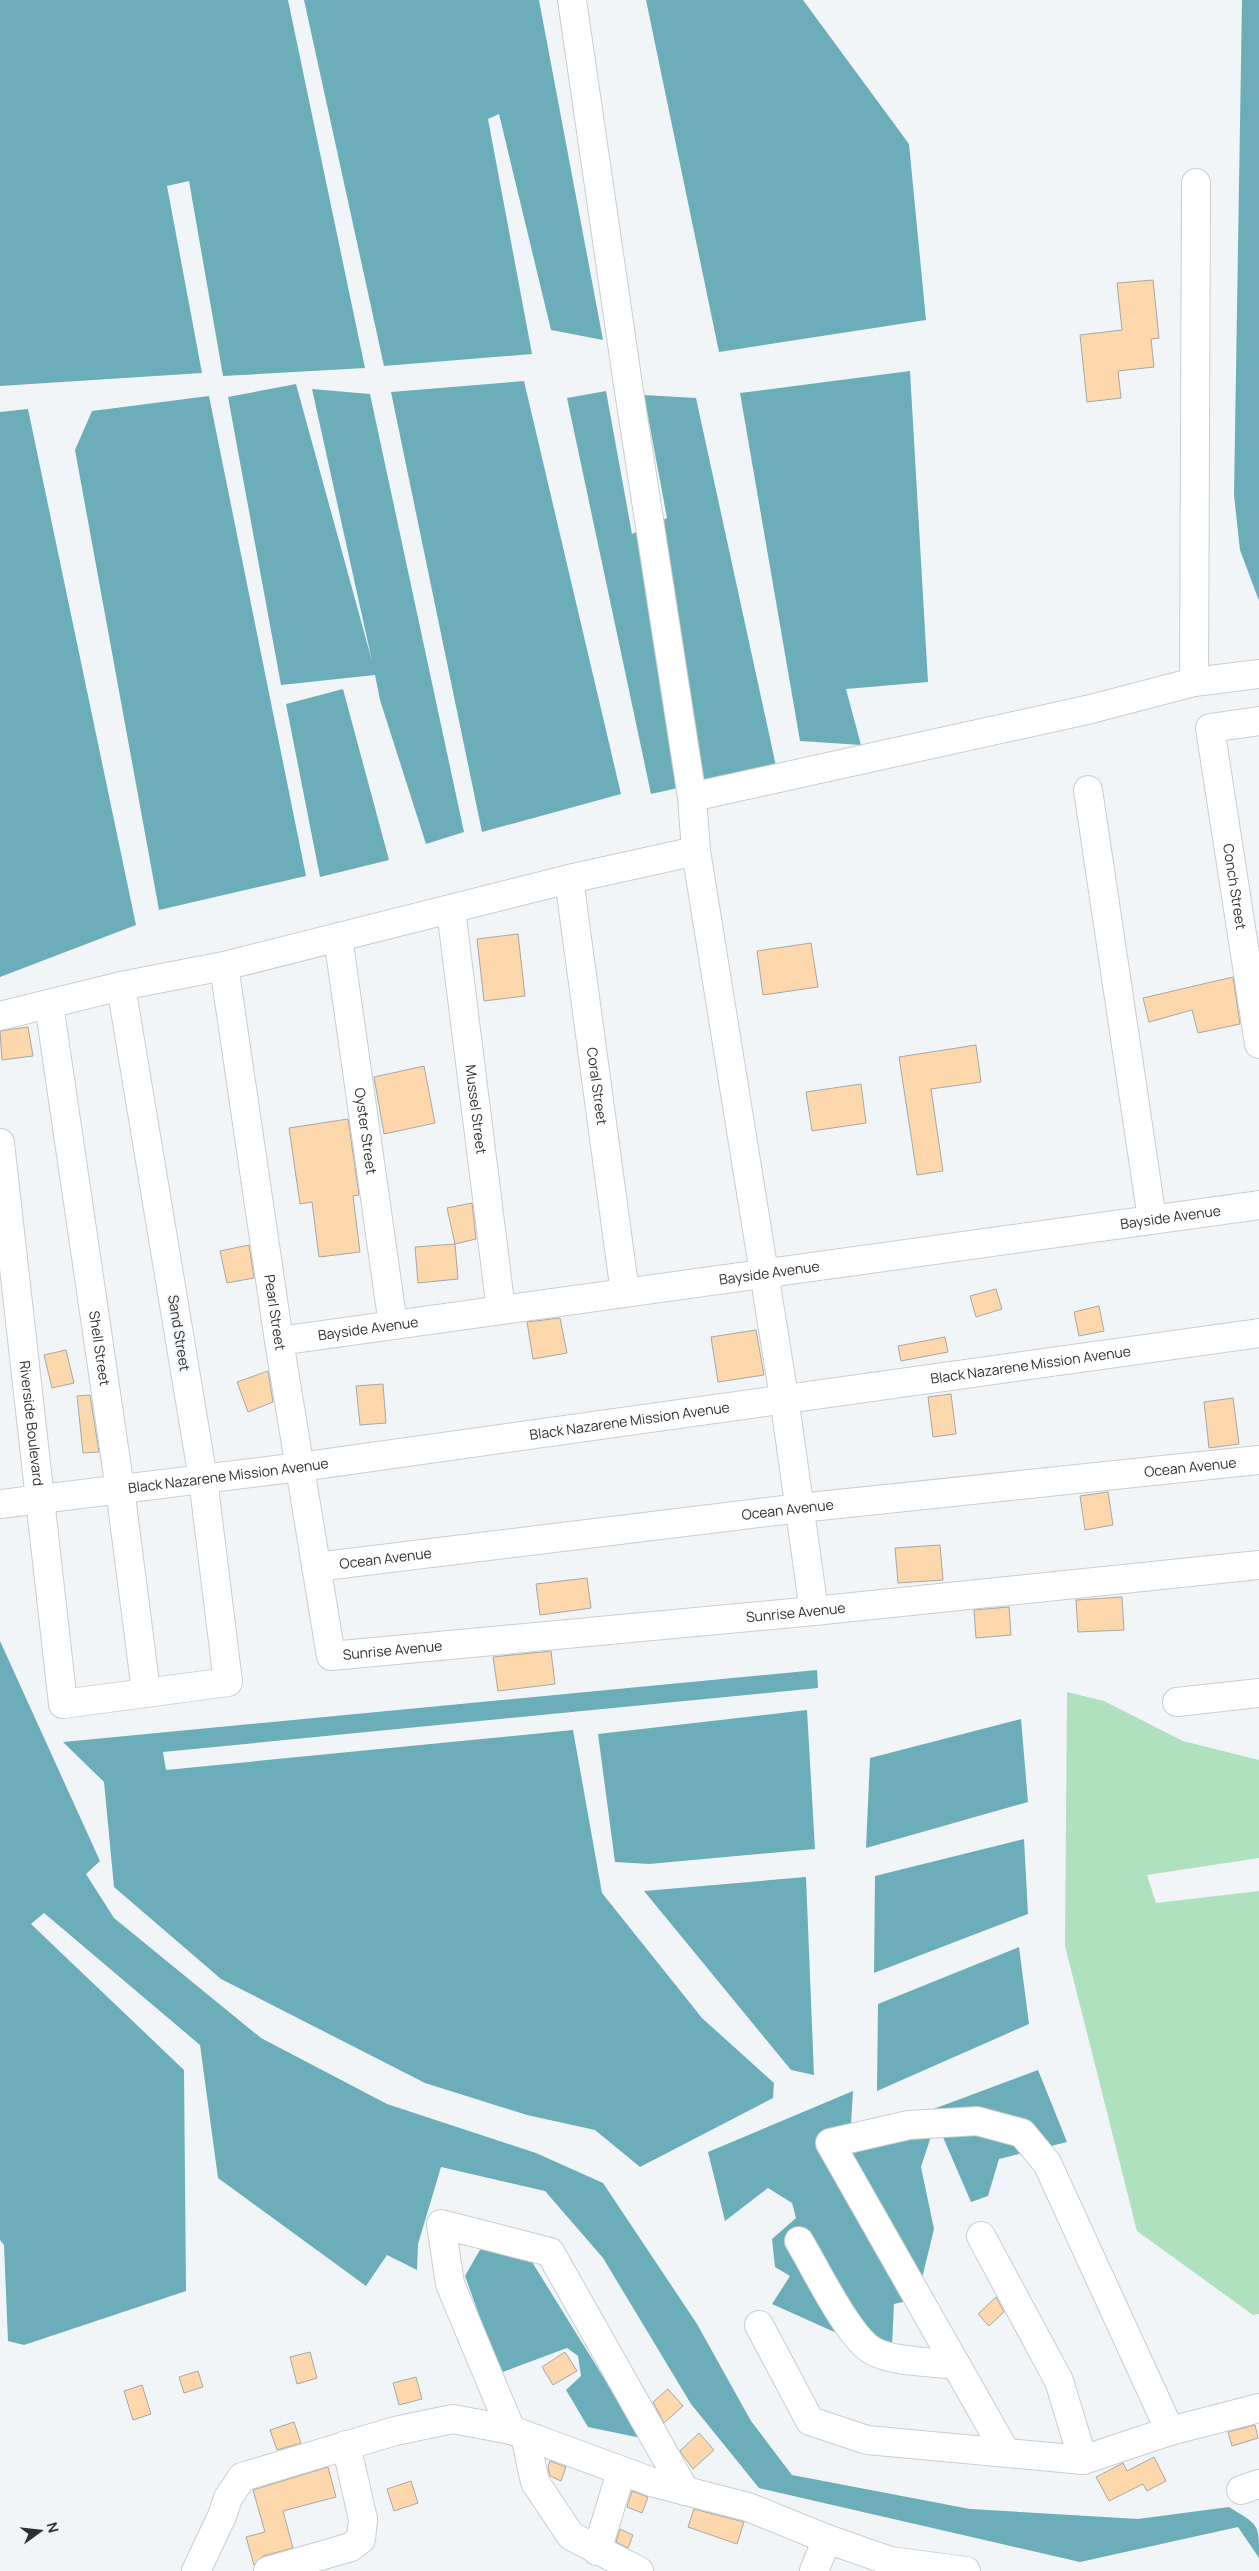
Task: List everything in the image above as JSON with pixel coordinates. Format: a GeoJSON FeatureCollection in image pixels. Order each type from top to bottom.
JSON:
{"type":"FeatureCollection","features":[{"type":"Feature","properties":{"kind":"street"},"geometry":{"type":"LineString","coordinates":[[572,0],[627,378],[692,797],[696,851],[784,1397],[814,1611]]}},
{"type":"Feature","properties":{"kind":"street"},"geometry":{"type":"LineString","coordinates":[[1194,682],[1196,183]]}},
{"type":"Feature","properties":{"kind":"street"},"geometry":{"type":"LineString","coordinates":[[692,797],[1091,709],[1194,682],[1259,674]]}},
{"type":"Feature","properties":{"kind":"street","name":"Conch Street"},"geometry":{"type":"LineString","coordinates":[[1259,721],[1210,728],[1259,1044]]}},
{"type":"Feature","properties":{"kind":"street"},"geometry":{"type":"LineString","coordinates":[[1088,790],[1152,1219]]}},
{"type":"Feature","properties":{"kind":"street"},"geometry":{"type":"LineString","coordinates":[[0,1016],[122,986],[224,966],[569,879],[696,851]]}},
{"type":"Feature","properties":{"kind":"street","name":"Coral Street"},"geometry":{"type":"LineString","coordinates":[[569,879],[625,1293]]}},
{"type":"Feature","properties":{"kind":"street","name":"Mussel Street"},"geometry":{"type":"LineString","coordinates":[[451,910],[501,1310]]}},
{"type":"Feature","properties":{"kind":"street","name":"Oyster Street"},"geometry":{"type":"LineString","coordinates":[[338,937],[394,1325]]}},
{"type":"Feature","properties":{"kind":"street","name":"Pearl Street"},"geometry":{"type":"LineString","coordinates":[[224,966],[279,1341],[331,1656]]}},
{"type":"Feature","properties":{"kind":"street","name":"Sand Street"},"geometry":{"type":"LineString","coordinates":[[122,986],[203,1479],[228,1682],[146,1692]]}},
{"type":"Feature","properties":{"kind":"street","name":"Shell Street"},"geometry":{"type":"LineString","coordinates":[[49,1004],[120,1489],[146,1692]]}},
{"type":"Feature","properties":{"kind":"street","name":"Riverside Boulevard"},"geometry":{"type":"LineString","coordinates":[[0,1143],[63,1704],[146,1692]]}},
{"type":"Feature","properties":{"kind":"street","name":"Bayside Avenue"},"geometry":{"type":"LineString","coordinates":[[279,1341],[1259,1204]]}},
{"type":"Feature","properties":{"kind":"street","name":"Black Nazarene Mission Avenue"},"geometry":{"type":"LineString","coordinates":[[0,1504],[300,1467],[784,1397],[1259,1333]]}},
{"type":"Feature","properties":{"kind":"street","name":"Ocean Avenue"},"geometry":{"type":"LineString","coordinates":[[316,1567],[800,1508],[1259,1460]]}},
{"type":"Feature","properties":{"kind":"street","name":"Sunrise Avenue"},"geometry":{"type":"LineString","coordinates":[[331,1656],[814,1611],[1259,1566]]}},
{"type":"Feature","properties":{"kind":"street"},"geometry":{"type":"LineString","coordinates":[[1177,1702],[1259,1693]]}},
{"type":"Feature","properties":{"kind":"street"},"geometry":{"type":"LineString","coordinates":[[1005,2451],[830,2142],[909,2125],[977,2120],[1022,2133],[1047,2163],[1170,2431]]}},
{"type":"Feature","properties":{"kind":"street"},"geometry":{"type":"LineString","coordinates":[[639,2571],[571,2536],[535,2482],[518,2432],[450,2284],[441,2224],[550,2252],[685,2491]]}},
{"type":"Feature","properties":{"kind":"street"},"geometry":{"type":"LineString","coordinates":[[981,2236],[1059,2381],[1083,2460]]}},
{"type":"Feature","properties":{"kind":"street"},"geometry":{"type":"LineString","coordinates":[[799,2241],[856,2336],[873,2351],[890,2356],[956,2365]]}},
{"type":"Feature","properties":{"kind":"street"},"geometry":{"type":"LineString","coordinates":[[759,2325],[810,2421],[867,2440],[1005,2451],[1083,2460],[1170,2431],[1259,2408]]}},
{"type":"Feature","properties":{"kind":"street"},"geometry":{"type":"LineString","coordinates":[[196,2571],[222,2516],[228,2498],[242,2476],[395,2431],[453,2419],[518,2432],[621,2472],[748,2507],[888,2566],[961,2571]]}},
{"type":"Feature","properties":{"kind":"street"},"geometry":{"type":"LineString","coordinates":[[268,2571],[350,2547],[361,2538],[362,2519],[346,2445]]}},
{"type":"Feature","properties":{"kind":"street"},"geometry":{"type":"LineString","coordinates":[[598,2551],[621,2472]]}},
{"type":"Feature","properties":{"kind":"street"},"geometry":{"type":"LineString","coordinates":[[814,2571],[827,2539]]}},
{"type":"Feature","properties":{"kind":"green space"},"geometry":{"type":"Polygon","coordinates":[[[1067,1692],[1104,1701],[1183,1741],[1259,1760],[1259,1858],[1147,1875],[1156,1903],[1259,1891],[1259,2314],[1253,2315],[1137,2231],[1065,1946],[1067,1692]]]}},
{"type":"Feature","properties":{"kind":"water"},"geometry":{"type":"Polygon","coordinates":[[[0,0],[288,0],[365,368],[223,376],[189,181],[167,186],[202,373],[0,386],[0,0]]]}},
{"type":"Feature","properties":{"kind":"water"},"geometry":{"type":"Polygon","coordinates":[[[304,0],[539,0],[603,340],[551,330],[499,114],[488,119],[532,354],[384,366],[304,0]]]}},
{"type":"Feature","properties":{"kind":"water"},"geometry":{"type":"Polygon","coordinates":[[[646,0],[803,0],[909,144],[926,320],[719,352],[646,0]]]}},
{"type":"Feature","properties":{"kind":"water"},"geometry":{"type":"Polygon","coordinates":[[[1242,0],[1259,0],[1259,601],[1240,550],[1234,495],[1242,0]]]}},
{"type":"Feature","properties":{"kind":"water"},"geometry":{"type":"Polygon","coordinates":[[[910,371],[928,682],[846,689],[861,745],[800,741],[740,393],[910,371]]]}},
{"type":"Feature","properties":{"kind":"water"},"geometry":{"type":"Polygon","coordinates":[[[524,381],[621,794],[482,832],[391,392],[524,381]]]}},
{"type":"Feature","properties":{"kind":"water"},"geometry":{"type":"Polygon","coordinates":[[[296,384],[372,661],[312,389],[370,394],[464,832],[426,844],[380,700],[375,675],[281,685],[228,397],[296,384]]]}},
{"type":"Feature","properties":{"kind":"water"},"geometry":{"type":"Polygon","coordinates":[[[606,391],[632,534],[667,518],[644,395],[696,398],[776,766],[651,794],[567,398],[606,391]]]}},
{"type":"Feature","properties":{"kind":"water"},"geometry":{"type":"Polygon","coordinates":[[[209,396],[306,876],[159,910],[75,450],[92,411],[209,396]]]}},
{"type":"Feature","properties":{"kind":"water"},"geometry":{"type":"Polygon","coordinates":[[[28,409],[136,925],[0,977],[0,412],[28,409]]]}},
{"type":"Feature","properties":{"kind":"water"},"geometry":{"type":"Polygon","coordinates":[[[343,689],[389,860],[320,877],[286,704],[343,689]]]}},
{"type":"Feature","properties":{"kind":"water"},"geometry":{"type":"Polygon","coordinates":[[[0,1641],[100,1861],[86,1874],[114,1918],[261,2038],[387,2104],[536,2153],[603,2183],[697,2324],[751,2421],[792,2475],[970,2509],[1138,2519],[1229,2507],[1255,2526],[1259,2538],[1259,2558],[1238,2527],[1080,2562],[759,2488],[691,2404],[603,2258],[545,2191],[441,2167],[418,2244],[417,2270],[387,2255],[366,2286],[218,2178],[200,2045],[44,1913],[31,1924],[184,2070],[186,2291],[24,2345],[8,2341],[4,2245],[0,2240],[0,1641]]]}},
{"type":"Feature","properties":{"kind":"water"},"geometry":{"type":"Polygon","coordinates":[[[817,1670],[818,1688],[163,1752],[166,1770],[573,1730],[602,1893],[702,2018],[774,2083],[773,2098],[640,2167],[595,2130],[527,2115],[425,2083],[221,1979],[114,1887],[104,1782],[63,1742],[817,1670]]]}},
{"type":"Feature","properties":{"kind":"water"},"geometry":{"type":"Polygon","coordinates":[[[807,1710],[815,1849],[649,1864],[615,1862],[598,1734],[807,1710]]]}},
{"type":"Feature","properties":{"kind":"water"},"geometry":{"type":"Polygon","coordinates":[[[1021,1719],[1028,1802],[866,1848],[870,1758],[1021,1719]]]}},
{"type":"Feature","properties":{"kind":"water"},"geometry":{"type":"Polygon","coordinates":[[[1024,1839],[1028,1914],[874,1973],[875,1876],[1024,1839]]]}},
{"type":"Feature","properties":{"kind":"water"},"geometry":{"type":"Polygon","coordinates":[[[806,1877],[814,2075],[791,2070],[644,1891],[806,1877]]]}},
{"type":"Feature","properties":{"kind":"water"},"geometry":{"type":"Polygon","coordinates":[[[1019,1947],[1029,2024],[877,2091],[878,2004],[1019,1947]]]}},
{"type":"Feature","properties":{"kind":"water"},"geometry":{"type":"Polygon","coordinates":[[[1038,2070],[1067,2142],[999,2159],[988,2196],[971,2202],[936,2121],[921,2167],[934,2229],[917,2299],[894,2304],[892,2346],[850,2339],[772,2304],[790,2276],[775,2267],[772,2239],[796,2218],[792,2203],[768,2188],[725,2221],[708,2152],[853,2091],[851,2124],[869,2133],[1038,2070]]]}},
{"type":"Feature","properties":{"kind":"water"},"geometry":{"type":"Polygon","coordinates":[[[481,2248],[529,2257],[641,2438],[588,2427],[566,2390],[581,2376],[578,2356],[567,2348],[500,2373],[465,2276],[481,2248]]]}},
{"type":"Feature","properties":{"kind":"building"},"geometry":{"type":"Polygon","coordinates":[[[1153,280],[1159,338],[1151,339],[1154,367],[1118,371],[1121,398],[1087,402],[1080,335],[1122,330],[1117,283],[1153,280]]]}},
{"type":"Feature","properties":{"kind":"building"},"geometry":{"type":"Polygon","coordinates":[[[518,934],[525,996],[484,1001],[477,939],[518,934]]]}},
{"type":"Feature","properties":{"kind":"building"},"geometry":{"type":"Polygon","coordinates":[[[811,943],[818,987],[763,995],[757,951],[811,943]]]}},
{"type":"Feature","properties":{"kind":"building"},"geometry":{"type":"Polygon","coordinates":[[[1233,977],[1240,1024],[1198,1033],[1192,1010],[1149,1022],[1143,998],[1233,977]]]}},
{"type":"Feature","properties":{"kind":"building"},"geometry":{"type":"Polygon","coordinates":[[[28,1027],[33,1056],[2,1060],[0,1031],[28,1027]]]}},
{"type":"Feature","properties":{"kind":"building"},"geometry":{"type":"Polygon","coordinates":[[[976,1045],[981,1082],[931,1089],[943,1171],[917,1175],[899,1057],[976,1045]]]}},
{"type":"Feature","properties":{"kind":"building"},"geometry":{"type":"Polygon","coordinates":[[[424,1066],[435,1123],[384,1134],[374,1077],[424,1066]]]}},
{"type":"Feature","properties":{"kind":"building"},"geometry":{"type":"Polygon","coordinates":[[[861,1084],[866,1123],[812,1131],[806,1092],[861,1084]]]}},
{"type":"Feature","properties":{"kind":"building"},"geometry":{"type":"Polygon","coordinates":[[[348,1119],[359,1195],[353,1196],[360,1252],[319,1257],[312,1202],[300,1204],[289,1128],[348,1119]]]}},
{"type":"Feature","properties":{"kind":"building"},"geometry":{"type":"Polygon","coordinates":[[[472,1203],[476,1239],[455,1244],[447,1208],[472,1203]]]}},
{"type":"Feature","properties":{"kind":"building"},"geometry":{"type":"Polygon","coordinates":[[[455,1244],[458,1279],[418,1283],[415,1247],[455,1244]]]}},
{"type":"Feature","properties":{"kind":"building"},"geometry":{"type":"Polygon","coordinates":[[[249,1245],[254,1278],[227,1283],[220,1251],[249,1245]]]}},
{"type":"Feature","properties":{"kind":"building"},"geometry":{"type":"Polygon","coordinates":[[[996,1289],[1002,1309],[976,1317],[970,1296],[996,1289]]]}},
{"type":"Feature","properties":{"kind":"building"},"geometry":{"type":"Polygon","coordinates":[[[1099,1306],[1104,1331],[1079,1336],[1074,1312],[1099,1306]]]}},
{"type":"Feature","properties":{"kind":"building"},"geometry":{"type":"Polygon","coordinates":[[[560,1318],[567,1353],[533,1359],[527,1322],[560,1318]]]}},
{"type":"Feature","properties":{"kind":"building"},"geometry":{"type":"Polygon","coordinates":[[[756,1330],[764,1375],[718,1382],[711,1337],[756,1330]]]}},
{"type":"Feature","properties":{"kind":"building"},"geometry":{"type":"Polygon","coordinates":[[[945,1337],[948,1352],[901,1361],[898,1346],[945,1337]]]}},
{"type":"Feature","properties":{"kind":"building"},"geometry":{"type":"Polygon","coordinates":[[[66,1350],[74,1383],[52,1388],[44,1355],[66,1350]]]}},
{"type":"Feature","properties":{"kind":"building"},"geometry":{"type":"Polygon","coordinates":[[[268,1371],[273,1402],[248,1412],[237,1382],[268,1371]]]}},
{"type":"Feature","properties":{"kind":"building"},"geometry":{"type":"Polygon","coordinates":[[[383,1384],[386,1423],[360,1425],[356,1386],[383,1384]]]}},
{"type":"Feature","properties":{"kind":"building"},"geometry":{"type":"Polygon","coordinates":[[[951,1394],[956,1434],[933,1437],[928,1397],[951,1394]]]}},
{"type":"Feature","properties":{"kind":"building"},"geometry":{"type":"Polygon","coordinates":[[[90,1395],[99,1452],[83,1453],[77,1396],[90,1395]]]}},
{"type":"Feature","properties":{"kind":"building"},"geometry":{"type":"Polygon","coordinates":[[[1233,1398],[1239,1444],[1209,1448],[1204,1402],[1233,1398]]]}},
{"type":"Feature","properties":{"kind":"building"},"geometry":{"type":"Polygon","coordinates":[[[1108,1492],[1113,1525],[1085,1530],[1080,1496],[1108,1492]]]}},
{"type":"Feature","properties":{"kind":"building"},"geometry":{"type":"Polygon","coordinates":[[[940,1545],[943,1580],[898,1583],[895,1548],[940,1545]]]}},
{"type":"Feature","properties":{"kind":"building"},"geometry":{"type":"Polygon","coordinates":[[[587,1578],[591,1608],[540,1615],[536,1584],[587,1578]]]}},
{"type":"Feature","properties":{"kind":"building"},"geometry":{"type":"Polygon","coordinates":[[[1122,1597],[1124,1630],[1078,1632],[1076,1600],[1122,1597]]]}},
{"type":"Feature","properties":{"kind":"building"},"geometry":{"type":"Polygon","coordinates":[[[1009,1607],[1011,1635],[976,1638],[974,1610],[1009,1607]]]}},
{"type":"Feature","properties":{"kind":"building"},"geometry":{"type":"Polygon","coordinates":[[[551,1651],[555,1684],[498,1691],[493,1657],[551,1651]]]}},
{"type":"Feature","properties":{"kind":"building"},"geometry":{"type":"Polygon","coordinates":[[[996,2297],[1004,2312],[989,2326],[978,2314],[996,2297]]]}},
{"type":"Feature","properties":{"kind":"building"},"geometry":{"type":"Polygon","coordinates":[[[310,2352],[317,2378],[297,2384],[290,2357],[310,2352]]]}},
{"type":"Feature","properties":{"kind":"building"},"geometry":{"type":"Polygon","coordinates":[[[565,2352],[577,2371],[553,2385],[542,2367],[565,2352]]]}},
{"type":"Feature","properties":{"kind":"building"},"geometry":{"type":"Polygon","coordinates":[[[198,2371],[203,2387],[184,2393],[179,2377],[198,2371]]]}},
{"type":"Feature","properties":{"kind":"building"},"geometry":{"type":"Polygon","coordinates":[[[416,2377],[422,2399],[399,2405],[393,2383],[416,2377]]]}},
{"type":"Feature","properties":{"kind":"building"},"geometry":{"type":"Polygon","coordinates":[[[142,2385],[151,2414],[133,2420],[124,2391],[142,2385]]]}},
{"type":"Feature","properties":{"kind":"building"},"geometry":{"type":"Polygon","coordinates":[[[668,2389],[683,2406],[664,2423],[653,2402],[668,2389]]]}},
{"type":"Feature","properties":{"kind":"building"},"geometry":{"type":"Polygon","coordinates":[[[294,2422],[301,2443],[277,2450],[270,2430],[294,2422]]]}},
{"type":"Feature","properties":{"kind":"building"},"geometry":{"type":"Polygon","coordinates":[[[1255,2425],[1258,2438],[1232,2446],[1228,2432],[1255,2425]]]}},
{"type":"Feature","properties":{"kind":"building"},"geometry":{"type":"Polygon","coordinates":[[[699,2433],[714,2450],[693,2469],[680,2451],[699,2433]]]}},
{"type":"Feature","properties":{"kind":"building"},"geometry":{"type":"Polygon","coordinates":[[[1154,2457],[1166,2481],[1147,2491],[1143,2484],[1109,2501],[1096,2477],[1123,2463],[1127,2471],[1154,2457]]]}},
{"type":"Feature","properties":{"kind":"building"},"geometry":{"type":"Polygon","coordinates":[[[550,2461],[566,2467],[561,2481],[550,2476],[548,2467],[550,2461]]]}},
{"type":"Feature","properties":{"kind":"building"},"geometry":{"type":"Polygon","coordinates":[[[328,2467],[336,2497],[283,2511],[293,2548],[263,2556],[254,2565],[246,2537],[265,2532],[253,2490],[328,2467]]]}},
{"type":"Feature","properties":{"kind":"building"},"geometry":{"type":"Polygon","coordinates":[[[411,2481],[418,2503],[394,2511],[387,2489],[411,2481]]]}},
{"type":"Feature","properties":{"kind":"building"},"geometry":{"type":"Polygon","coordinates":[[[632,2491],[648,2497],[642,2513],[627,2507],[632,2491]]]}},
{"type":"Feature","properties":{"kind":"building"},"geometry":{"type":"Polygon","coordinates":[[[694,2509],[744,2522],[737,2544],[688,2527],[694,2509]]]}},
{"type":"Feature","properties":{"kind":"building"},"geometry":{"type":"Polygon","coordinates":[[[620,2529],[633,2535],[628,2548],[616,2542],[620,2529]]]}}]}
